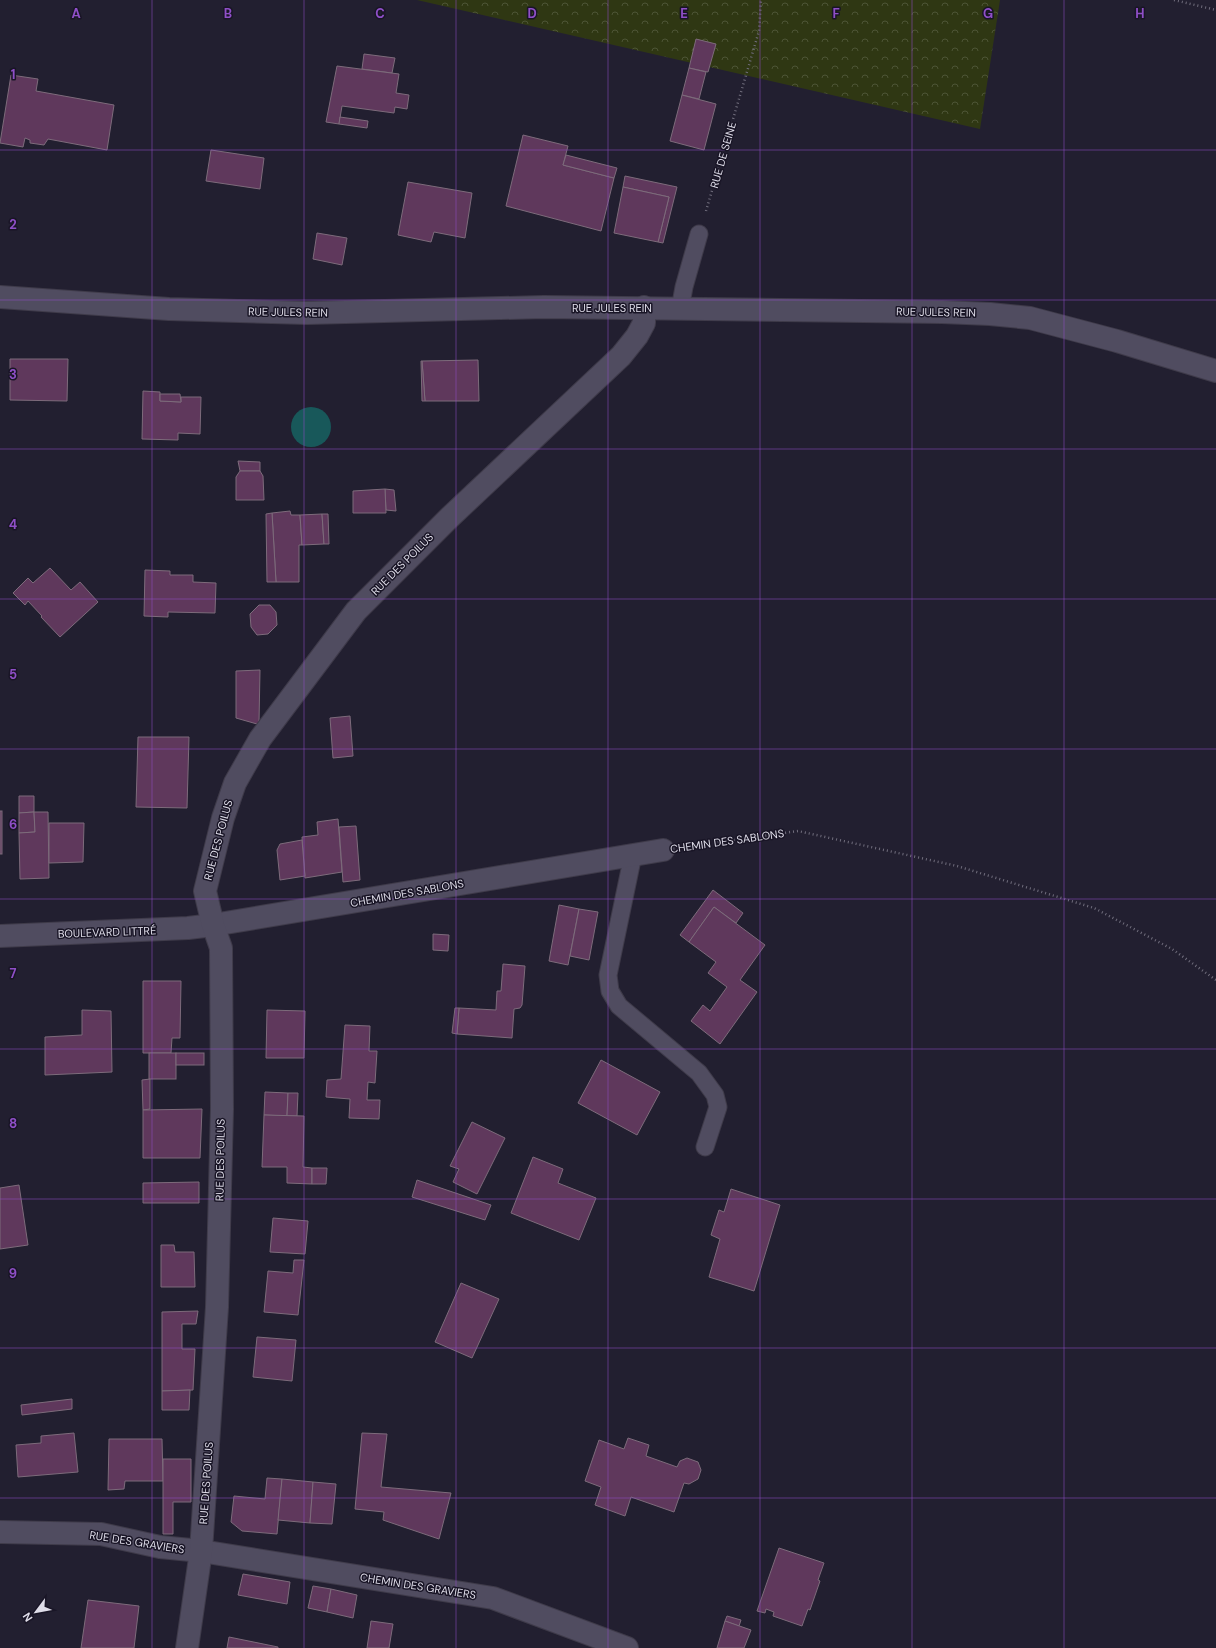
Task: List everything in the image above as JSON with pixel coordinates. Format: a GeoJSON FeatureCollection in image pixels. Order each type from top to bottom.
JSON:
{"type":"FeatureCollection","features":[{"type":"Feature","properties":{"kind":"street","name":"RUE JULES REIN"},"geometry":{"type":"LineString","coordinates":[[0,297],[169,309],[307,314],[544,307],[644,307],[680,309],[942,312],[990,314],[1030,318],[1117,341],[1216,371]]}},
{"type":"Feature","properties":{"kind":"street","name":"RUE DES POILUS"},"geometry":{"type":"LineString","coordinates":[[187,1648],[202,1551],[217,1307],[222,1109],[221,948],[213,925],[205,891],[223,818],[235,782],[260,739],[356,611],[448,518],[621,356],[638,336],[644,323],[644,307]]}},
{"type":"Feature","properties":{"kind":"street","name":"CHEMIN DES SABLONS"},"geometry":{"type":"LineString","coordinates":[[213,925],[663,850]]}},
{"type":"Feature","properties":{"kind":"street","name":"BOULEVARD LITTRÉ"},"geometry":{"type":"LineString","coordinates":[[0,936],[188,928],[213,925]]}},
{"type":"Feature","properties":{"kind":"street","name":"RUE DES GRAVIERS"},"geometry":{"type":"LineString","coordinates":[[0,1532],[101,1534],[160,1547],[202,1551]]}},
{"type":"Feature","properties":{"kind":"street","name":"CHEMIN DES GRAVIERS"},"geometry":{"type":"LineString","coordinates":[[202,1551],[493,1598],[627,1648]]}},
{"type":"Feature","properties":{"kind":"lane"},"geometry":{"type":"LineString","coordinates":[[680,309],[684,287],[700,234]]}},
{"type":"Feature","properties":{"kind":"lane"},"geometry":{"type":"LineString","coordinates":[[633,855],[608,975],[610,991],[619,1006],[699,1073],[715,1095],[718,1108],[704,1146]]}},
{"type":"Feature","properties":{"kind":"path","name":"RUE DE SEINE"},"geometry":{"type":"LineString","coordinates":[[700,234],[759,31],[761,0]]}},
{"type":"Feature","properties":{"kind":"path"},"geometry":{"type":"LineString","coordinates":[[1174,0],[1216,10]]}},
{"type":"Feature","properties":{"kind":"path","name":"CHEMIN DES SABLONS"},"geometry":{"type":"LineString","coordinates":[[663,850],[798,831],[957,866],[1094,908],[1172,949],[1216,980]]}},
{"type":"Feature","properties":{"kind":"green space"},"geometry":{"type":"Polygon","coordinates":[[[417,0],[1000,0],[980,129],[417,0]]]}},
{"type":"Feature","properties":{"kind":"shaded area"},"geometry":{"type":"Polygon","coordinates":[[[307,407],[315,407],[322,410],[328,416],[331,427],[328,438],[322,444],[315,447],[307,447],[300,444],[294,438],[291,431],[291,423],[294,416],[300,410],[307,407]]]}},
{"type":"Feature","properties":{"kind":"building"},"geometry":{"type":"Polygon","coordinates":[[[696,39],[716,44],[708,72],[689,68],[696,39]]]}},
{"type":"Feature","properties":{"kind":"building"},"geometry":{"type":"Polygon","coordinates":[[[364,54],[395,58],[392,73],[362,69],[364,54]]]}},
{"type":"Feature","properties":{"kind":"building"},"geometry":{"type":"Polygon","coordinates":[[[337,66],[399,74],[396,93],[409,95],[407,109],[395,107],[394,113],[342,106],[339,124],[326,122],[337,66]]]}},
{"type":"Feature","properties":{"kind":"building"},"geometry":{"type":"Polygon","coordinates":[[[689,68],[706,72],[699,99],[682,95],[689,68]]]}},
{"type":"Feature","properties":{"kind":"building"},"geometry":{"type":"Polygon","coordinates":[[[11,75],[38,79],[36,91],[114,105],[107,150],[48,139],[44,145],[30,143],[30,140],[25,138],[23,147],[0,143],[11,75]]]}},
{"type":"Feature","properties":{"kind":"building"},"geometry":{"type":"Polygon","coordinates":[[[682,95],[716,104],[704,150],[670,141],[682,95]]]}},
{"type":"Feature","properties":{"kind":"building"},"geometry":{"type":"Polygon","coordinates":[[[340,117],[368,121],[367,128],[339,124],[340,117]]]}},
{"type":"Feature","properties":{"kind":"building"},"geometry":{"type":"Polygon","coordinates":[[[523,135],[568,146],[563,165],[614,178],[601,231],[506,206],[523,135]]]}},
{"type":"Feature","properties":{"kind":"building"},"geometry":{"type":"Polygon","coordinates":[[[211,150],[264,158],[260,189],[206,181],[211,150]]]}},
{"type":"Feature","properties":{"kind":"building"},"geometry":{"type":"Polygon","coordinates":[[[566,155],[617,168],[614,178],[563,165],[566,155]]]}},
{"type":"Feature","properties":{"kind":"building"},"geometry":{"type":"Polygon","coordinates":[[[625,176],[677,187],[663,243],[658,242],[669,197],[623,187],[625,176]]]}},
{"type":"Feature","properties":{"kind":"building"},"geometry":{"type":"Polygon","coordinates":[[[408,182],[472,193],[465,238],[434,232],[431,242],[398,235],[408,182]]]}},
{"type":"Feature","properties":{"kind":"building"},"geometry":{"type":"Polygon","coordinates":[[[623,187],[669,197],[658,242],[614,233],[623,187]]]}},
{"type":"Feature","properties":{"kind":"building"},"geometry":{"type":"Polygon","coordinates":[[[317,233],[347,238],[342,265],[313,259],[317,233]]]}},
{"type":"Feature","properties":{"kind":"building"},"geometry":{"type":"Polygon","coordinates":[[[10,359],[68,359],[67,401],[10,400],[10,359]]]}},
{"type":"Feature","properties":{"kind":"building"},"geometry":{"type":"Polygon","coordinates":[[[478,360],[479,401],[425,401],[422,361],[478,360]]]}},
{"type":"Feature","properties":{"kind":"building"},"geometry":{"type":"Polygon","coordinates":[[[422,361],[425,401],[422,401],[422,361]]]}},
{"type":"Feature","properties":{"kind":"building"},"geometry":{"type":"Polygon","coordinates":[[[143,391],[160,392],[160,401],[181,402],[181,397],[201,397],[200,434],[178,433],[178,440],[142,439],[143,391]]]}},
{"type":"Feature","properties":{"kind":"building"},"geometry":{"type":"Polygon","coordinates":[[[160,394],[180,394],[181,402],[160,401],[160,394]]]}},
{"type":"Feature","properties":{"kind":"building"},"geometry":{"type":"Polygon","coordinates":[[[238,461],[260,462],[260,471],[240,471],[238,461]]]}},
{"type":"Feature","properties":{"kind":"building"},"geometry":{"type":"Polygon","coordinates":[[[240,471],[260,471],[263,476],[264,500],[236,500],[236,477],[240,471]]]}},
{"type":"Feature","properties":{"kind":"building"},"geometry":{"type":"Polygon","coordinates":[[[385,489],[394,490],[396,511],[386,510],[385,489]]]}},
{"type":"Feature","properties":{"kind":"building"},"geometry":{"type":"Polygon","coordinates":[[[385,489],[386,513],[353,513],[353,491],[385,489]]]}},
{"type":"Feature","properties":{"kind":"building"},"geometry":{"type":"Polygon","coordinates":[[[290,511],[291,515],[300,515],[302,545],[299,545],[299,582],[276,582],[272,513],[290,511]]]}},
{"type":"Feature","properties":{"kind":"building"},"geometry":{"type":"Polygon","coordinates":[[[272,513],[276,582],[267,582],[266,514],[272,513]]]}},
{"type":"Feature","properties":{"kind":"building"},"geometry":{"type":"Polygon","coordinates":[[[322,514],[324,544],[302,545],[300,515],[322,514]]]}},
{"type":"Feature","properties":{"kind":"building"},"geometry":{"type":"Polygon","coordinates":[[[322,514],[328,514],[329,544],[324,544],[322,514]]]}},
{"type":"Feature","properties":{"kind":"building"},"geometry":{"type":"Polygon","coordinates":[[[50,568],[71,590],[80,582],[98,602],[60,637],[28,601],[25,605],[13,593],[28,578],[33,583],[50,568]]]}},
{"type":"Feature","properties":{"kind":"building"},"geometry":{"type":"Polygon","coordinates":[[[145,570],[170,571],[170,575],[193,575],[193,582],[216,583],[215,613],[168,612],[168,617],[144,616],[145,570]]]}},
{"type":"Feature","properties":{"kind":"building"},"geometry":{"type":"Polygon","coordinates":[[[259,605],[270,605],[276,612],[277,625],[268,634],[257,635],[251,627],[250,614],[259,605]]]}},
{"type":"Feature","properties":{"kind":"building"},"geometry":{"type":"Polygon","coordinates":[[[260,670],[259,722],[257,724],[236,718],[236,671],[260,670]]]}},
{"type":"Feature","properties":{"kind":"building"},"geometry":{"type":"Polygon","coordinates":[[[350,716],[353,756],[333,758],[330,718],[350,716]]]}},
{"type":"Feature","properties":{"kind":"building"},"geometry":{"type":"Polygon","coordinates":[[[138,737],[189,737],[187,808],[136,807],[138,737]]]}},
{"type":"Feature","properties":{"kind":"building"},"geometry":{"type":"Polygon","coordinates":[[[19,796],[34,796],[34,812],[19,813],[19,796]]]}},
{"type":"Feature","properties":{"kind":"building"},"geometry":{"type":"Polygon","coordinates":[[[0,811],[2,811],[2,854],[0,854],[0,811]]]}},
{"type":"Feature","properties":{"kind":"building"},"geometry":{"type":"Polygon","coordinates":[[[34,812],[35,832],[19,833],[19,813],[34,812]]]}},
{"type":"Feature","properties":{"kind":"building"},"geometry":{"type":"Polygon","coordinates":[[[34,812],[48,812],[49,878],[20,879],[19,833],[35,832],[34,812]]]}},
{"type":"Feature","properties":{"kind":"building"},"geometry":{"type":"Polygon","coordinates":[[[338,819],[342,872],[305,878],[302,837],[318,835],[317,822],[338,819]]]}},
{"type":"Feature","properties":{"kind":"building"},"geometry":{"type":"Polygon","coordinates":[[[49,823],[84,823],[83,862],[49,863],[49,823]]]}},
{"type":"Feature","properties":{"kind":"building"},"geometry":{"type":"Polygon","coordinates":[[[356,826],[360,880],[343,882],[339,827],[356,826]]]}},
{"type":"Feature","properties":{"kind":"building"},"geometry":{"type":"Polygon","coordinates":[[[302,840],[305,876],[280,880],[277,850],[280,844],[302,840]]]}},
{"type":"Feature","properties":{"kind":"building"},"geometry":{"type":"Polygon","coordinates":[[[713,890],[743,913],[736,923],[714,907],[689,942],[680,935],[713,890]]]}},
{"type":"Feature","properties":{"kind":"building"},"geometry":{"type":"Polygon","coordinates":[[[559,905],[579,909],[568,965],[549,961],[559,905]]]}},
{"type":"Feature","properties":{"kind":"building"},"geometry":{"type":"Polygon","coordinates":[[[714,907],[765,945],[740,980],[757,992],[720,1044],[691,1021],[703,1005],[710,1011],[727,987],[708,973],[716,962],[689,942],[714,907]]]}},
{"type":"Feature","properties":{"kind":"building"},"geometry":{"type":"Polygon","coordinates":[[[579,909],[598,912],[589,960],[570,956],[579,909]]]}},
{"type":"Feature","properties":{"kind":"building"},"geometry":{"type":"Polygon","coordinates":[[[433,934],[449,935],[448,951],[433,950],[433,934]]]}},
{"type":"Feature","properties":{"kind":"building"},"geometry":{"type":"Polygon","coordinates":[[[503,964],[525,966],[522,1005],[520,1008],[514,1009],[512,1038],[457,1034],[459,1008],[496,1010],[497,991],[501,991],[503,964]]]}},
{"type":"Feature","properties":{"kind":"building"},"geometry":{"type":"Polygon","coordinates":[[[143,981],[181,981],[180,1038],[172,1038],[171,1053],[143,1053],[143,981]]]}},
{"type":"Feature","properties":{"kind":"building"},"geometry":{"type":"Polygon","coordinates":[[[455,1008],[459,1008],[457,1034],[452,1033],[455,1008]]]}},
{"type":"Feature","properties":{"kind":"building"},"geometry":{"type":"Polygon","coordinates":[[[82,1010],[111,1011],[112,1072],[45,1075],[45,1037],[82,1035],[82,1010]]]}},
{"type":"Feature","properties":{"kind":"building"},"geometry":{"type":"Polygon","coordinates":[[[267,1010],[305,1011],[304,1058],[266,1058],[267,1010]]]}},
{"type":"Feature","properties":{"kind":"building"},"geometry":{"type":"Polygon","coordinates":[[[345,1025],[370,1026],[369,1051],[377,1051],[375,1083],[368,1082],[367,1100],[380,1100],[379,1119],[349,1118],[350,1099],[326,1097],[327,1080],[341,1079],[345,1025]]]}},
{"type":"Feature","properties":{"kind":"building"},"geometry":{"type":"Polygon","coordinates":[[[149,1053],[176,1053],[176,1079],[149,1079],[149,1053]]]}},
{"type":"Feature","properties":{"kind":"building"},"geometry":{"type":"Polygon","coordinates":[[[176,1053],[204,1053],[204,1065],[176,1065],[176,1053]]]}},
{"type":"Feature","properties":{"kind":"building"},"geometry":{"type":"Polygon","coordinates":[[[601,1060],[660,1092],[637,1135],[578,1103],[601,1060]]]}},
{"type":"Feature","properties":{"kind":"building"},"geometry":{"type":"Polygon","coordinates":[[[150,1079],[150,1109],[143,1110],[142,1080],[150,1079]]]}},
{"type":"Feature","properties":{"kind":"building"},"geometry":{"type":"Polygon","coordinates":[[[265,1092],[288,1093],[287,1116],[264,1115],[265,1092]]]}},
{"type":"Feature","properties":{"kind":"building"},"geometry":{"type":"Polygon","coordinates":[[[288,1093],[298,1093],[297,1116],[287,1116],[288,1093]]]}},
{"type":"Feature","properties":{"kind":"building"},"geometry":{"type":"Polygon","coordinates":[[[202,1109],[200,1158],[143,1158],[143,1110],[202,1109]]]}},
{"type":"Feature","properties":{"kind":"building"},"geometry":{"type":"Polygon","coordinates":[[[264,1115],[304,1116],[303,1167],[312,1168],[312,1184],[287,1183],[287,1167],[262,1167],[264,1115]]]}},
{"type":"Feature","properties":{"kind":"building"},"geometry":{"type":"Polygon","coordinates":[[[472,1122],[505,1138],[477,1194],[453,1182],[459,1169],[450,1166],[472,1122]]]}},
{"type":"Feature","properties":{"kind":"building"},"geometry":{"type":"Polygon","coordinates":[[[533,1157],[563,1169],[558,1183],[596,1198],[579,1240],[511,1213],[533,1157]]]}},
{"type":"Feature","properties":{"kind":"building"},"geometry":{"type":"Polygon","coordinates":[[[312,1168],[327,1168],[326,1184],[312,1184],[312,1168]]]}},
{"type":"Feature","properties":{"kind":"building"},"geometry":{"type":"Polygon","coordinates":[[[417,1180],[491,1205],[485,1220],[412,1197],[417,1180]]]}},
{"type":"Feature","properties":{"kind":"building"},"geometry":{"type":"Polygon","coordinates":[[[199,1182],[199,1203],[143,1203],[143,1183],[199,1182]]]}},
{"type":"Feature","properties":{"kind":"building"},"geometry":{"type":"Polygon","coordinates":[[[19,1185],[28,1245],[0,1249],[0,1188],[19,1185]]]}},
{"type":"Feature","properties":{"kind":"building"},"geometry":{"type":"Polygon","coordinates":[[[731,1189],[780,1205],[754,1291],[709,1277],[720,1239],[711,1235],[719,1210],[724,1212],[731,1189]]]}},
{"type":"Feature","properties":{"kind":"building"},"geometry":{"type":"Polygon","coordinates":[[[273,1218],[308,1221],[305,1254],[270,1252],[273,1218]]]}},
{"type":"Feature","properties":{"kind":"building"},"geometry":{"type":"Polygon","coordinates":[[[161,1245],[174,1245],[175,1252],[194,1252],[195,1287],[161,1287],[161,1245]]]}},
{"type":"Feature","properties":{"kind":"building"},"geometry":{"type":"Polygon","coordinates":[[[294,1260],[304,1260],[298,1315],[264,1312],[268,1271],[293,1273],[294,1260]]]}},
{"type":"Feature","properties":{"kind":"building"},"geometry":{"type":"Polygon","coordinates":[[[461,1283],[499,1299],[472,1358],[435,1342],[461,1283]]]}},
{"type":"Feature","properties":{"kind":"building"},"geometry":{"type":"Polygon","coordinates":[[[198,1311],[196,1324],[182,1324],[182,1349],[195,1349],[193,1390],[162,1391],[162,1312],[198,1311]]]}},
{"type":"Feature","properties":{"kind":"building"},"geometry":{"type":"Polygon","coordinates":[[[257,1337],[296,1340],[292,1381],[253,1377],[257,1337]]]}},
{"type":"Feature","properties":{"kind":"building"},"geometry":{"type":"Polygon","coordinates":[[[190,1390],[189,1410],[162,1410],[162,1391],[190,1390]]]}},
{"type":"Feature","properties":{"kind":"building"},"geometry":{"type":"Polygon","coordinates":[[[72,1399],[72,1409],[22,1415],[21,1405],[72,1399]]]}},
{"type":"Feature","properties":{"kind":"building"},"geometry":{"type":"Polygon","coordinates":[[[74,1433],[78,1472],[18,1477],[16,1445],[41,1443],[41,1436],[74,1433]]]}},
{"type":"Feature","properties":{"kind":"building"},"geometry":{"type":"Polygon","coordinates":[[[362,1433],[387,1434],[381,1487],[451,1493],[439,1539],[383,1520],[384,1512],[355,1509],[362,1433]]]}},
{"type":"Feature","properties":{"kind":"building"},"geometry":{"type":"Polygon","coordinates":[[[628,1438],[649,1445],[646,1456],[677,1467],[680,1461],[687,1458],[698,1462],[701,1470],[698,1479],[689,1484],[684,1483],[674,1512],[631,1497],[625,1516],[595,1505],[601,1487],[585,1481],[599,1440],[624,1449],[628,1438]]]}},
{"type":"Feature","properties":{"kind":"building"},"geometry":{"type":"Polygon","coordinates":[[[109,1439],[162,1439],[163,1481],[125,1481],[124,1489],[108,1490],[109,1439]]]}},
{"type":"Feature","properties":{"kind":"building"},"geometry":{"type":"Polygon","coordinates":[[[163,1459],[191,1459],[191,1502],[173,1502],[173,1534],[163,1534],[163,1459]]]}},
{"type":"Feature","properties":{"kind":"building"},"geometry":{"type":"Polygon","coordinates":[[[267,1478],[282,1479],[277,1534],[242,1531],[231,1522],[234,1496],[265,1499],[267,1478]]]}},
{"type":"Feature","properties":{"kind":"building"},"geometry":{"type":"Polygon","coordinates":[[[282,1479],[313,1482],[310,1523],[278,1520],[282,1479]]]}},
{"type":"Feature","properties":{"kind":"building"},"geometry":{"type":"Polygon","coordinates":[[[313,1482],[336,1484],[332,1524],[310,1523],[313,1482]]]}},
{"type":"Feature","properties":{"kind":"building"},"geometry":{"type":"Polygon","coordinates":[[[779,1548],[824,1563],[818,1580],[820,1581],[810,1610],[808,1609],[802,1626],[773,1616],[774,1612],[766,1609],[765,1613],[757,1611],[779,1548]]]}},
{"type":"Feature","properties":{"kind":"building"},"geometry":{"type":"Polygon","coordinates":[[[243,1574],[290,1582],[287,1604],[238,1595],[243,1574]]]}},
{"type":"Feature","properties":{"kind":"building"},"geometry":{"type":"Polygon","coordinates":[[[313,1586],[331,1589],[327,1612],[308,1608],[313,1586]]]}},
{"type":"Feature","properties":{"kind":"building"},"geometry":{"type":"Polygon","coordinates":[[[331,1589],[357,1595],[353,1618],[327,1612],[331,1589]]]}},
{"type":"Feature","properties":{"kind":"building"},"geometry":{"type":"Polygon","coordinates":[[[88,1600],[139,1606],[134,1648],[81,1648],[88,1600]]]}},
{"type":"Feature","properties":{"kind":"building"},"geometry":{"type":"Polygon","coordinates":[[[727,1616],[741,1620],[739,1626],[725,1621],[727,1616]]]}},
{"type":"Feature","properties":{"kind":"building"},"geometry":{"type":"Polygon","coordinates":[[[371,1621],[393,1624],[389,1648],[367,1648],[371,1621]]]}},
{"type":"Feature","properties":{"kind":"building"},"geometry":{"type":"Polygon","coordinates":[[[725,1621],[751,1630],[744,1648],[717,1648],[725,1621]]]}},
{"type":"Feature","properties":{"kind":"building"},"geometry":{"type":"Polygon","coordinates":[[[229,1637],[278,1647],[278,1648],[227,1648],[229,1637]]]}}]}
